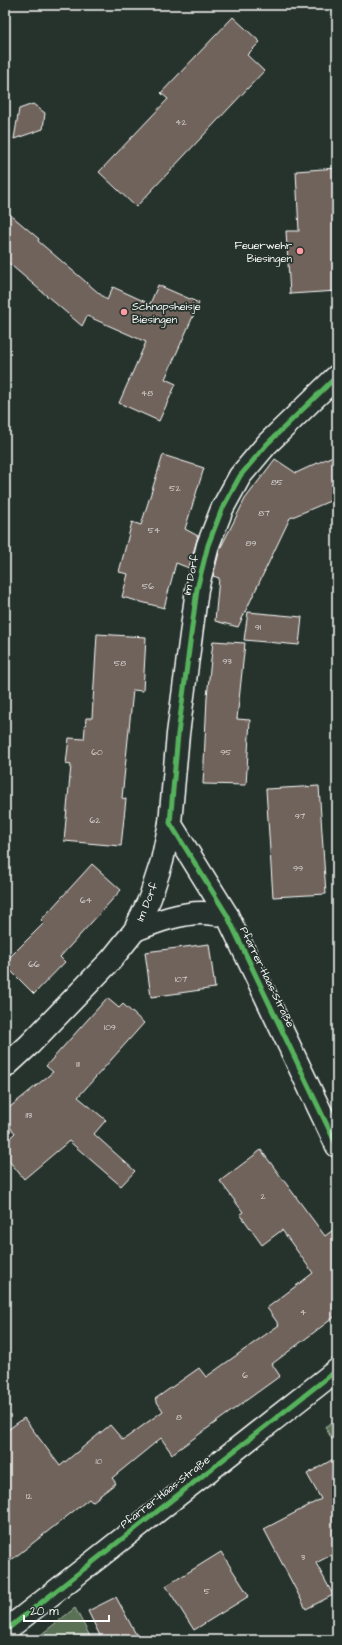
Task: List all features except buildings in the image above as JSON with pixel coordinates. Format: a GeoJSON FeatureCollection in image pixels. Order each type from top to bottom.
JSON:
{"type":"FeatureCollection","features":[{"type":"Feature","properties":{"kind":"street","name":"Im Dorf"},"geometry":{"type":"LineString","coordinates":[[5,1067],[30,1044],[111,960],[135,930],[150,898],[162,861],[170,823],[178,734],[197,589],[208,545],[222,509],[240,476],[267,444],[337,376]]}},
{"type":"Feature","properties":{"kind":"street","name":"Pfarrer-Haas-Straße"},"geometry":{"type":"LineString","coordinates":[[170,823],[227,915],[337,1146]]}},
{"type":"Feature","properties":{"kind":"street"},"geometry":{"type":"LineString","coordinates":[[135,930],[161,920],[181,916],[200,913],[227,915]]}},
{"type":"Feature","properties":{"kind":"street","name":"Pfarrer-Haas-Straße"},"geometry":{"type":"LineString","coordinates":[[5,1631],[337,1370]]}},
{"type":"Feature","properties":{"kind":"green space"},"geometry":{"type":"Polygon","coordinates":[[[337,1419],[337,1448],[325,1427],[337,1419]]]}},
{"type":"Feature","properties":{"kind":"green space"},"geometry":{"type":"Polygon","coordinates":[[[75,1608],[92,1640],[34,1640],[75,1608]]]}},
{"type":"Feature","properties":{"kind":"cycle path"},"geometry":{"type":"LineString","coordinates":[[337,376],[267,444],[240,476],[222,509],[208,545],[197,589],[178,734],[170,823],[227,915],[337,1146]]}},
{"type":"Feature","properties":{"kind":"cycle path"},"geometry":{"type":"LineString","coordinates":[[5,1631],[337,1370]]}},
{"type":"Feature","properties":{"kind":"place","name":"Feuerwehr Biesingen"},"geometry":{"type":"Point","coordinates":[300,251]}},
{"type":"Feature","properties":{"kind":"place","name":"Schnapsheisje Biesingen"},"geometry":{"type":"Point","coordinates":[124,312]}}]}
